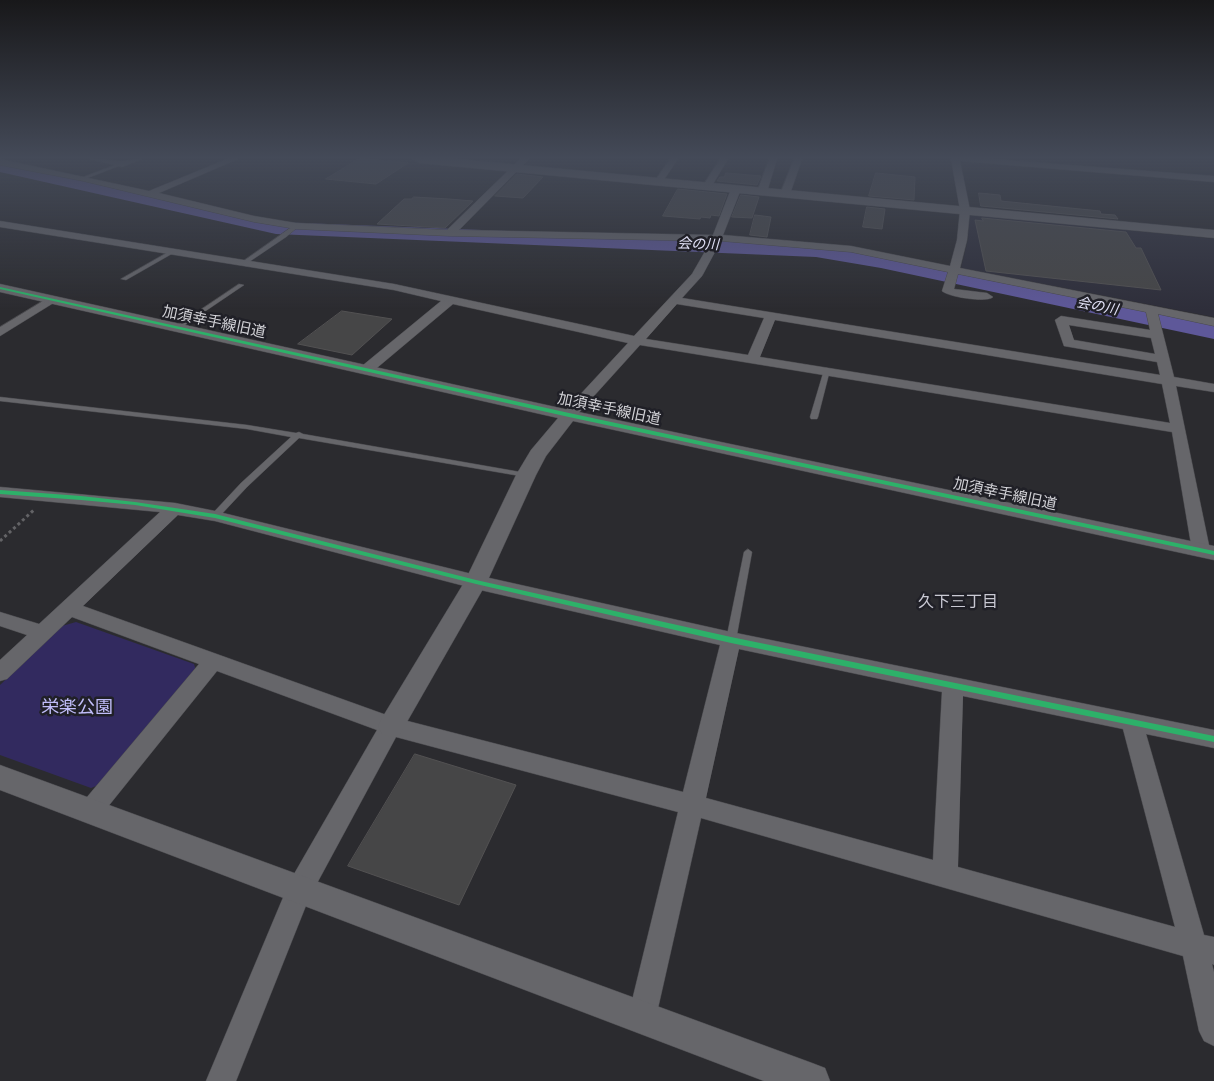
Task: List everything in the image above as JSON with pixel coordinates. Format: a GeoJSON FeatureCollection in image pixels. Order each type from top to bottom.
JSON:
{"type":"FeatureCollection","features":[{"type":"Feature","properties":{"kind":"main road"},"geometry":{"type":"LineString","coordinates":[[960,209],[1214,234]]}},
{"type":"Feature","properties":{"kind":"street"},"geometry":{"type":"LineString","coordinates":[[214,209],[296,226],[851,249],[954,269],[1152,315],[1214,322]]}},
{"type":"Feature","properties":{"kind":"street"},"geometry":{"type":"LineString","coordinates":[[450,233],[474,209]]}},
{"type":"Feature","properties":{"kind":"street"},"geometry":{"type":"LineString","coordinates":[[221,1081],[299,890],[391,726],[476,582],[526,475],[538,454],[569,415],[696,276],[714,243],[728,209]]}},
{"type":"Feature","properties":{"kind":"street"},"geometry":{"type":"LineString","coordinates":[[966,210],[962,240],[948,291],[988,297]]}},
{"type":"Feature","properties":{"kind":"street"},"geometry":{"type":"LineString","coordinates":[[0,224],[244,263],[451,299],[637,340],[1178,429]]}},
{"type":"Feature","properties":{"kind":"street","name":"加須幸手線旧道"},"geometry":{"type":"LineString","coordinates":[[0,288],[569,415],[1207,551]]}},
{"type":"Feature","properties":{"kind":"street"},"geometry":{"type":"LineString","coordinates":[[367,369],[451,299]]}},
{"type":"Feature","properties":{"kind":"street"},"geometry":{"type":"LineString","coordinates":[[0,332],[51,300]]}},
{"type":"Feature","properties":{"kind":"street"},"geometry":{"type":"LineString","coordinates":[[674,300],[1214,388]]}},
{"type":"Feature","properties":{"kind":"street"},"geometry":{"type":"LineString","coordinates":[[1152,315],[1207,551]]}},
{"type":"Feature","properties":{"kind":"street"},"geometry":{"type":"LineString","coordinates":[[753,358],[771,316]]}},
{"type":"Feature","properties":{"kind":"street"},"geometry":{"type":"LineString","coordinates":[[1156,335],[1061,320],[1069,343],[1162,359]]}},
{"type":"Feature","properties":{"kind":"street"},"geometry":{"type":"LineString","coordinates":[[0,492],[113,500],[175,508],[216,516],[476,582],[730,640],[1132,724],[1214,739]]}},
{"type":"Feature","properties":{"kind":"street"},"geometry":{"type":"LineString","coordinates":[[0,673],[175,508]]}},
{"type":"Feature","properties":{"kind":"street"},"geometry":{"type":"LineString","coordinates":[[69,608],[391,726],[692,806],[1204,949]]}},
{"type":"Feature","properties":{"kind":"street"},"geometry":{"type":"LineString","coordinates":[[0,619],[43,633]]}},
{"type":"Feature","properties":{"kind":"street"},"geometry":{"type":"LineString","coordinates":[[642,1017],[730,640]]}},
{"type":"Feature","properties":{"kind":"street"},"geometry":{"type":"LineString","coordinates":[[90,811],[214,660]]}},
{"type":"Feature","properties":{"kind":"street"},"geometry":{"type":"LineString","coordinates":[[945,876],[953,686]]}},
{"type":"Feature","properties":{"kind":"street"},"geometry":{"type":"LineString","coordinates":[[1132,724],[1204,949],[1214,1031]]}},
{"type":"Feature","properties":{"kind":"street"},"geometry":{"type":"LineString","coordinates":[[0,777],[812,1081]]}},
{"type":"Feature","properties":{"kind":"lane"},"geometry":{"type":"LineString","coordinates":[[244,263],[296,226]]}},
{"type":"Feature","properties":{"kind":"lane"},"geometry":{"type":"LineString","coordinates":[[124,280],[172,252]]}},
{"type":"Feature","properties":{"kind":"lane"},"geometry":{"type":"LineString","coordinates":[[177,328],[241,285]]}},
{"type":"Feature","properties":{"kind":"lane"},"geometry":{"type":"LineString","coordinates":[[814,417],[827,370]]}},
{"type":"Feature","properties":{"kind":"lane"},"geometry":{"type":"LineString","coordinates":[[0,400],[299,434],[526,475]]}},
{"type":"Feature","properties":{"kind":"lane"},"geometry":{"type":"LineString","coordinates":[[216,516],[244,485],[299,434]]}},
{"type":"Feature","properties":{"kind":"lane"},"geometry":{"type":"LineString","coordinates":[[730,640],[748,552]]}},
{"type":"Feature","properties":{"kind":"path"},"geometry":{"type":"LineString","coordinates":[[0,541],[51,496]]}},
{"type":"Feature","properties":{"kind":"shaded area"},"geometry":{"type":"Polygon","coordinates":[[[969,214],[1214,239],[1214,317],[961,268],[968,240],[969,214]]]}},
{"type":"Feature","properties":{"kind":"green space","name":"栄楽公園"},"geometry":{"type":"Polygon","coordinates":[[[76,622],[194,664],[196,671],[106,782],[91,788],[0,755],[0,685],[62,626],[76,622]]]}},
{"type":"Feature","properties":{"kind":"building"},"geometry":{"type":"Polygon","coordinates":[[[393,209],[464,209],[445,228],[377,224],[393,209]]]}},
{"type":"Feature","properties":{"kind":"building"},"geometry":{"type":"Polygon","coordinates":[[[667,209],[721,209],[719,216],[711,215],[710,218],[663,216],[667,209]]]}},
{"type":"Feature","properties":{"kind":"building"},"geometry":{"type":"Polygon","coordinates":[[[735,209],[755,209],[752,218],[732,217],[735,209]]]}},
{"type":"Feature","properties":{"kind":"building"},"geometry":{"type":"Polygon","coordinates":[[[867,209],[885,209],[882,229],[863,227],[867,209]]]}},
{"type":"Feature","properties":{"kind":"building"},"geometry":{"type":"Polygon","coordinates":[[[1017,209],[1085,209],[1100,211],[1101,214],[1115,215],[1118,219],[1017,209]]]}},
{"type":"Feature","properties":{"kind":"building"},"geometry":{"type":"Polygon","coordinates":[[[755,215],[771,217],[767,237],[750,235],[755,215]]]}},
{"type":"Feature","properties":{"kind":"building"},"geometry":{"type":"Polygon","coordinates":[[[982,218],[1126,232],[1136,248],[1141,248],[1161,290],[986,271],[975,220],[983,221],[982,218]]]}},
{"type":"Feature","properties":{"kind":"building"},"geometry":{"type":"Polygon","coordinates":[[[342,311],[392,319],[352,355],[298,344],[342,311]]]}},
{"type":"Feature","properties":{"kind":"building"},"geometry":{"type":"Polygon","coordinates":[[[415,754],[516,785],[459,905],[348,866],[415,754]]]}},
{"type":"Feature","properties":{"kind":"waterway","name":"会の川"},"geometry":{"type":"LineString","coordinates":[[192,209],[276,228],[816,250],[881,261],[1214,331]]}},
{"type":"Feature","properties":{"kind":"cycle path"},"geometry":{"type":"LineString","coordinates":[[0,288],[569,415],[1214,553]]}},
{"type":"Feature","properties":{"kind":"cycle path"},"geometry":{"type":"LineString","coordinates":[[0,492],[135,504],[215,516],[476,582],[731,640],[1214,739]]}},
{"type":"Feature","properties":{"kind":"district","name":"久下三丁目"},"geometry":{"type":"Point","coordinates":[958,603]}}]}
